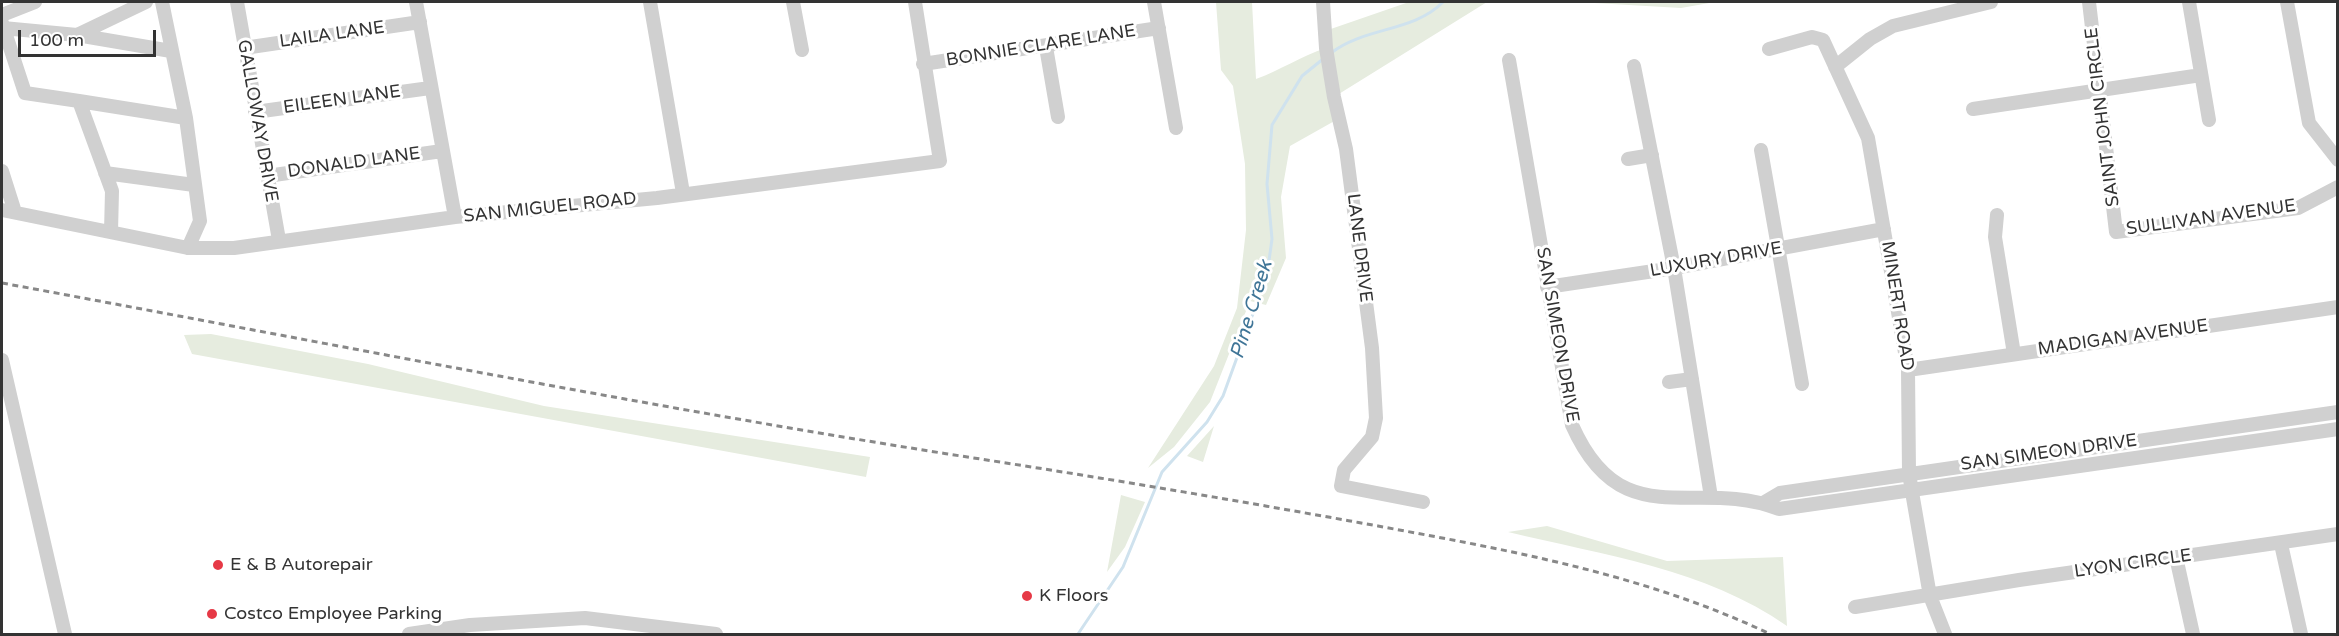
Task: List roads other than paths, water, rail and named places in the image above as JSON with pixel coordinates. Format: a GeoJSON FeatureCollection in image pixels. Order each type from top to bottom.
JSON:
{"type":"FeatureCollection","features":[{"type":"Feature","properties":{"kind":"street"},"geometry":{"type":"LineString","coordinates":[[2,22],[35,2]]}},
{"type":"Feature","properties":{"kind":"street"},"geometry":{"type":"LineString","coordinates":[[77,35],[146,2]]}},
{"type":"Feature","properties":{"kind":"street"},"geometry":{"type":"LineString","coordinates":[[162,2],[186,118],[200,221],[188,248]]}},
{"type":"Feature","properties":{"kind":"street","name":"GALLOWAY DRIVE"},"geometry":{"type":"LineString","coordinates":[[237,2],[279,240]]}},
{"type":"Feature","properties":{"kind":"street"},"geometry":{"type":"LineString","coordinates":[[416,2],[455,217]]}},
{"type":"Feature","properties":{"kind":"street"},"geometry":{"type":"LineString","coordinates":[[650,2],[683,193]]}},
{"type":"Feature","properties":{"kind":"street"},"geometry":{"type":"LineString","coordinates":[[793,2],[802,50]]}},
{"type":"Feature","properties":{"kind":"street","name":"SAN MIGUEL ROAD"},"geometry":{"type":"LineString","coordinates":[[8,211],[188,248],[234,248],[455,217],[683,193],[940,161],[915,2]]}},
{"type":"Feature","properties":{"kind":"street"},"geometry":{"type":"LineString","coordinates":[[1154,2],[1176,128]]}},
{"type":"Feature","properties":{"kind":"street","name":"LANE DRIVE"},"geometry":{"type":"LineString","coordinates":[[1323,2],[1326,48],[1346,149],[1372,348],[1376,418],[1372,437],[1344,470],[1341,486],[1423,502]]}},
{"type":"Feature","properties":{"kind":"street"},"geometry":{"type":"LineString","coordinates":[[1835,67],[1870,39],[1893,26],[1991,2]]}},
{"type":"Feature","properties":{"kind":"street","name":"SAINT JOHN CIRCLE"},"geometry":{"type":"LineString","coordinates":[[2089,2],[2116,232]]}},
{"type":"Feature","properties":{"kind":"street"},"geometry":{"type":"LineString","coordinates":[[2189,2],[2209,120]]}},
{"type":"Feature","properties":{"kind":"street"},"geometry":{"type":"LineString","coordinates":[[2287,2],[2309,123],[2337,160]]}},
{"type":"Feature","properties":{"kind":"street"},"geometry":{"type":"LineString","coordinates":[[2,22],[171,51]]}},
{"type":"Feature","properties":{"kind":"street"},"geometry":{"type":"LineString","coordinates":[[2,22],[25,93],[186,118]]}},
{"type":"Feature","properties":{"kind":"street","name":"LAILA LANE"},"geometry":{"type":"LineString","coordinates":[[244,48],[420,22]]}},
{"type":"Feature","properties":{"kind":"street","name":"BONNIE CLARE LANE"},"geometry":{"type":"LineString","coordinates":[[923,64],[1159,28]]}},
{"type":"Feature","properties":{"kind":"street","name":"MINERT ROAD"},"geometry":{"type":"LineString","coordinates":[[1769,49],[1812,37],[1823,40],[1869,138],[1908,370],[1909,473],[1930,596],[1945,634]]}},
{"type":"Feature","properties":{"kind":"street"},"geometry":{"type":"LineString","coordinates":[[1046,46],[1058,117]]}},
{"type":"Feature","properties":{"kind":"street","name":"SAN SIMEON DRIVE"},"geometry":{"type":"LineString","coordinates":[[1509,60],[1572,425],[1581,446],[1596,465],[1617,482],[1644,496],[1673,499],[1711,497],[1763,503],[1779,509],[1912,492],[2337,429]]}},
{"type":"Feature","properties":{"kind":"street"},"geometry":{"type":"LineString","coordinates":[[1634,66],[1674,268],[1711,497]]}},
{"type":"Feature","properties":{"kind":"street"},"geometry":{"type":"LineString","coordinates":[[1973,109],[2201,75]]}},
{"type":"Feature","properties":{"kind":"street","name":"EILEEN LANE"},"geometry":{"type":"LineString","coordinates":[[255,112],[430,88]]}},
{"type":"Feature","properties":{"kind":"street"},"geometry":{"type":"LineString","coordinates":[[79,101],[112,191],[111,232]]}},
{"type":"Feature","properties":{"kind":"street"},"geometry":{"type":"LineString","coordinates":[[1761,150],[1802,384]]}},
{"type":"Feature","properties":{"kind":"street","name":"DONALD LANE"},"geometry":{"type":"LineString","coordinates":[[267,176],[442,151]]}},
{"type":"Feature","properties":{"kind":"street"},"geometry":{"type":"LineString","coordinates":[[1628,159],[1652,155]]}},
{"type":"Feature","properties":{"kind":"street"},"geometry":{"type":"LineString","coordinates":[[2,171],[8,211]]}},
{"type":"Feature","properties":{"kind":"street"},"geometry":{"type":"LineString","coordinates":[[105,173],[194,185]]}},
{"type":"Feature","properties":{"kind":"street","name":"SULLIVAN AVENUE"},"geometry":{"type":"LineString","coordinates":[[2116,232],[2298,208],[2337,187]]}},
{"type":"Feature","properties":{"kind":"street"},"geometry":{"type":"LineString","coordinates":[[1997,215],[1995,237],[2014,354]]}},
{"type":"Feature","properties":{"kind":"street","name":"LUXURY DRIVE"},"geometry":{"type":"LineString","coordinates":[[1547,288],[1674,268],[1884,229]]}},
{"type":"Feature","properties":{"kind":"street","name":"MADIGAN AVENUE"},"geometry":{"type":"LineString","coordinates":[[1908,370],[2337,307]]}},
{"type":"Feature","properties":{"kind":"street"},"geometry":{"type":"LineString","coordinates":[[2,360],[65,634]]}},
{"type":"Feature","properties":{"kind":"street"},"geometry":{"type":"LineString","coordinates":[[1669,382],[1692,379]]}},
{"type":"Feature","properties":{"kind":"street","name":"SAN SIMEON DRIVE"},"geometry":{"type":"LineString","coordinates":[[1763,503],[1780,493],[2337,412]]}},
{"type":"Feature","properties":{"kind":"street","name":"LYON CIRCLE"},"geometry":{"type":"LineString","coordinates":[[1855,607],[2337,534]]}},
{"type":"Feature","properties":{"kind":"street"},"geometry":{"type":"LineString","coordinates":[[2280,544],[2301,634]]}},
{"type":"Feature","properties":{"kind":"street"},"geometry":{"type":"LineString","coordinates":[[2176,558],[2193,634]]}},
{"type":"Feature","properties":{"kind":"street"},"geometry":{"type":"LineString","coordinates":[[409,634],[470,625],[585,618],[716,634]]}},
{"type":"Feature","properties":{"kind":"waterway","name":"Pine Creek"},"geometry":{"type":"LineString","coordinates":[[1331,53],[1358,38],[1418,19],[1443,2]]}},
{"type":"Feature","properties":{"kind":"waterway","name":"Pine Creek"},"geometry":{"type":"LineString","coordinates":[[1078,634],[1123,567],[1162,472],[1207,422],[1223,396],[1267,275],[1272,239],[1267,184],[1272,125],[1302,76],[1323,59]]}},
{"type":"Feature","properties":{"kind":"railway"},"geometry":{"type":"LineString","coordinates":[[2,283],[711,414],[1217,498],[1479,545],[1627,580],[1723,613],[1770,634]]}},
{"type":"Feature","properties":{"kind":"place","name":"E & B Autorepair"},"geometry":{"type":"Point","coordinates":[218,565]}},
{"type":"Feature","properties":{"kind":"place","name":"K Floors"},"geometry":{"type":"Point","coordinates":[1027,596]}},
{"type":"Feature","properties":{"kind":"place","name":"Costco Employee Parking"},"geometry":{"type":"Point","coordinates":[212,614]}}]}
